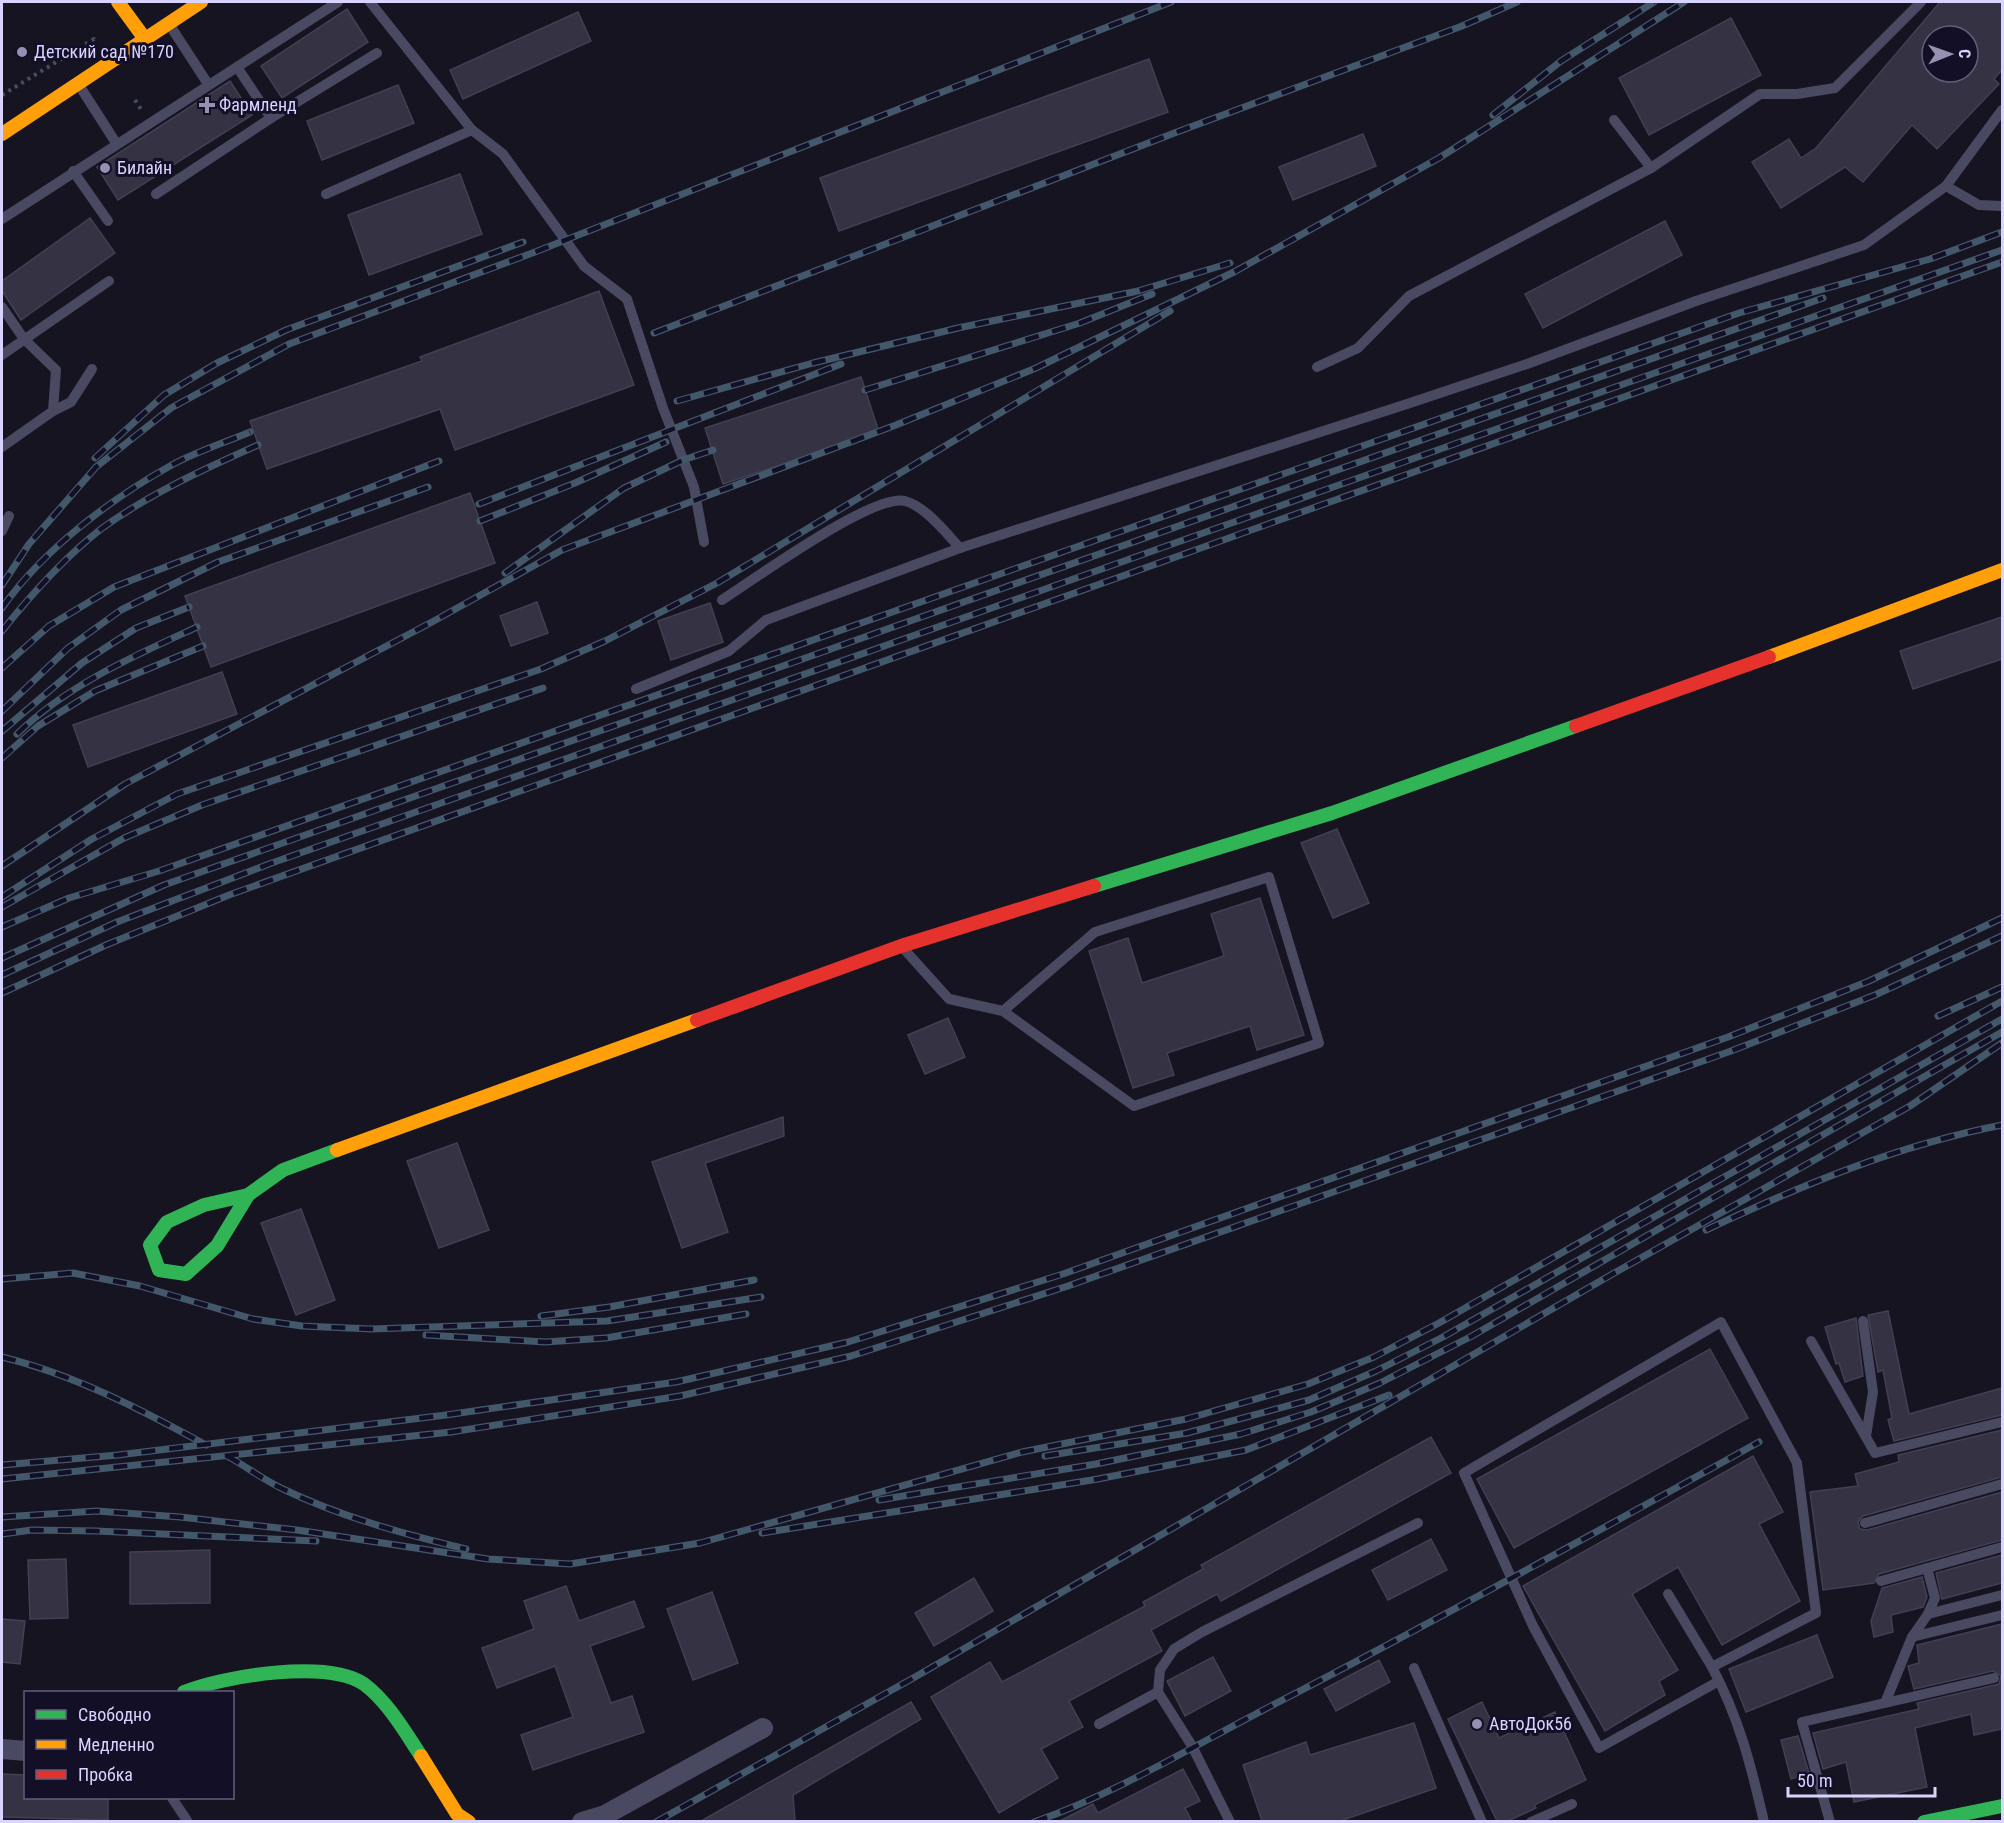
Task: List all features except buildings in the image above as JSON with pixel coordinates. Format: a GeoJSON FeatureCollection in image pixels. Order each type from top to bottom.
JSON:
{"type":"FeatureCollection","features":[{"type":"Feature","properties":{"kind":"street"},"geometry":{"type":"LineString","coordinates":[[118,2],[145,39]]}},
{"type":"Feature","properties":{"kind":"street"},"geometry":{"type":"LineString","coordinates":[[2,134],[201,2]]}},
{"type":"Feature","properties":{"kind":"street"},"geometry":{"type":"LineString","coordinates":[[248,1195],[217,1246],[186,1274],[159,1270],[150,1245],[167,1222],[204,1205],[248,1195],[284,1170],[901,946],[1332,813],[1706,680],[2002,570]]}},
{"type":"Feature","properties":{"kind":"street"},"geometry":{"type":"LineString","coordinates":[[186,1691],[248,1677],[309,1669],[353,1677],[389,1708],[457,1814],[469,1821]]}},
{"type":"Feature","properties":{"kind":"street"},"geometry":{"type":"LineString","coordinates":[[582,1821],[605,1815],[763,1728]]}},
{"type":"Feature","properties":{"kind":"street"},"geometry":{"type":"LineString","coordinates":[[2,1749],[24,1751]]}},
{"type":"Feature","properties":{"kind":"street"},"geometry":{"type":"LineString","coordinates":[[1924,1821],[2002,1806]]}},
{"type":"Feature","properties":{"kind":"lane"},"geometry":{"type":"LineString","coordinates":[[2,219],[116,143],[338,2]]}},
{"type":"Feature","properties":{"kind":"lane"},"geometry":{"type":"LineString","coordinates":[[370,2],[472,130],[503,154],[584,266],[627,299],[663,408],[694,487],[704,542]]}},
{"type":"Feature","properties":{"kind":"lane"},"geometry":{"type":"LineString","coordinates":[[1317,367],[1358,348],[1409,296],[1651,168],[1760,94],[1797,94],[1835,88],[1921,2]]}},
{"type":"Feature","properties":{"kind":"lane"},"geometry":{"type":"LineString","coordinates":[[168,23],[208,84]]}},
{"type":"Feature","properties":{"kind":"lane"},"geometry":{"type":"LineString","coordinates":[[156,194],[271,118],[377,53]]}},
{"type":"Feature","properties":{"kind":"lane"},"geometry":{"type":"LineString","coordinates":[[237,67],[271,118]]}},
{"type":"Feature","properties":{"kind":"lane"},"geometry":{"type":"LineString","coordinates":[[77,83],[116,143]]}},
{"type":"Feature","properties":{"kind":"lane"},"geometry":{"type":"LineString","coordinates":[[636,688],[729,651],[766,620],[960,548],[1527,364],[1696,301],[1864,245],[1946,186],[2002,110]]}},
{"type":"Feature","properties":{"kind":"lane"},"geometry":{"type":"LineString","coordinates":[[1614,120],[1651,168]]}},
{"type":"Feature","properties":{"kind":"lane"},"geometry":{"type":"LineString","coordinates":[[326,194],[472,130]]}},
{"type":"Feature","properties":{"kind":"lane"},"geometry":{"type":"LineString","coordinates":[[73,171],[108,221]]}},
{"type":"Feature","properties":{"kind":"lane"},"geometry":{"type":"LineString","coordinates":[[1946,186],[1979,205],[2002,206]]}},
{"type":"Feature","properties":{"kind":"lane"},"geometry":{"type":"LineString","coordinates":[[2,355],[109,281]]}},
{"type":"Feature","properties":{"kind":"lane"},"geometry":{"type":"LineString","coordinates":[[2,307],[24,339],[56,370],[53,411]]}},
{"type":"Feature","properties":{"kind":"lane"},"geometry":{"type":"LineString","coordinates":[[2,447],[53,411],[72,402],[92,369]]}},
{"type":"Feature","properties":{"kind":"lane"},"geometry":{"type":"LineString","coordinates":[[722,600],[819,537],[879,503],[905,501],[933,519],[960,548]]}},
{"type":"Feature","properties":{"kind":"lane"},"geometry":{"type":"LineString","coordinates":[[2,531],[9,516]]}},
{"type":"Feature","properties":{"kind":"lane"},"geometry":{"type":"LineString","coordinates":[[901,946],[949,999],[1003,1011],[1134,1106],[1319,1043],[1269,877],[1095,932],[1003,1011]]}},
{"type":"Feature","properties":{"kind":"lane"},"geometry":{"type":"LineString","coordinates":[[1863,1321],[1873,1392],[1866,1436]]}},
{"type":"Feature","properties":{"kind":"lane"},"geometry":{"type":"LineString","coordinates":[[1712,1667],[1816,1613],[1797,1463],[1721,1322],[1464,1473],[1533,1626],[1599,1749],[1719,1681]]}},
{"type":"Feature","properties":{"kind":"lane"},"geometry":{"type":"LineString","coordinates":[[1812,1341],[1875,1453],[2002,1422]]}},
{"type":"Feature","properties":{"kind":"lane"},"geometry":{"type":"LineString","coordinates":[[1865,1523],[2002,1484]]}},
{"type":"Feature","properties":{"kind":"lane"},"geometry":{"type":"LineString","coordinates":[[1230,1821],[1192,1746],[1158,1692],[1160,1670],[1174,1649],[1418,1523]]}},
{"type":"Feature","properties":{"kind":"lane"},"geometry":{"type":"LineString","coordinates":[[1881,1581],[2002,1547]]}},
{"type":"Feature","properties":{"kind":"lane"},"geometry":{"type":"LineString","coordinates":[[1885,1703],[1912,1637],[1928,1614],[1935,1598],[1927,1568]]}},
{"type":"Feature","properties":{"kind":"lane"},"geometry":{"type":"LineString","coordinates":[[1668,1594],[1712,1667],[1735,1713],[1749,1755],[1764,1821]]}},
{"type":"Feature","properties":{"kind":"lane"},"geometry":{"type":"LineString","coordinates":[[1928,1614],[2002,1595]]}},
{"type":"Feature","properties":{"kind":"lane"},"geometry":{"type":"LineString","coordinates":[[1912,1637],[2002,1615]]}},
{"type":"Feature","properties":{"kind":"lane"},"geometry":{"type":"LineString","coordinates":[[1414,1668],[1482,1821]]}},
{"type":"Feature","properties":{"kind":"lane"},"geometry":{"type":"LineString","coordinates":[[1830,1821],[1802,1722],[1994,1678]]}},
{"type":"Feature","properties":{"kind":"lane"},"geometry":{"type":"LineString","coordinates":[[1099,1724],[1158,1692]]}},
{"type":"Feature","properties":{"kind":"lane"},"geometry":{"type":"LineString","coordinates":[[173,1799],[188,1821]]}},
{"type":"Feature","properties":{"kind":"lane"},"geometry":{"type":"LineString","coordinates":[[1531,1821],[1572,1804]]}},
{"type":"Feature","properties":{"kind":"path"},"geometry":{"type":"LineString","coordinates":[[2,95],[94,39],[100,49]]}},
{"type":"Feature","properties":{"kind":"railway"},"geometry":{"type":"LineString","coordinates":[[2,585],[29,544],[96,467],[171,408],[289,344],[535,252],[1171,2]]}},
{"type":"Feature","properties":{"kind":"railway"},"geometry":{"type":"LineString","coordinates":[[654,333],[1177,132],[1462,26],[1517,2]]}},
{"type":"Feature","properties":{"kind":"railway"},"geometry":{"type":"LineString","coordinates":[[1493,115],[1561,61],[1654,2]]}},
{"type":"Feature","properties":{"kind":"railway"},"geometry":{"type":"LineString","coordinates":[[2,866],[125,784],[432,622],[562,550],[896,425],[1036,368],[1234,272],[1439,158],[1684,2]]}},
{"type":"Feature","properties":{"kind":"railway"},"geometry":{"type":"LineString","coordinates":[[2,927],[69,898],[159,871],[1739,313],[1930,259],[2002,232]]}},
{"type":"Feature","properties":{"kind":"railway"},"geometry":{"type":"LineString","coordinates":[[95,458],[164,395],[217,363],[286,330],[523,242]]}},
{"type":"Feature","properties":{"kind":"railway"},"geometry":{"type":"LineString","coordinates":[[2,975],[117,922],[269,864],[2002,250]]}},
{"type":"Feature","properties":{"kind":"railway"},"geometry":{"type":"LineString","coordinates":[[2,993],[106,945],[229,895],[2002,262]]}},
{"type":"Feature","properties":{"kind":"railway"},"geometry":{"type":"LineString","coordinates":[[677,401],[813,363],[958,328],[1138,291],[1230,263]]}},
{"type":"Feature","properties":{"kind":"railway"},"geometry":{"type":"LineString","coordinates":[[865,390],[1080,323],[1152,294]]}},
{"type":"Feature","properties":{"kind":"railway"},"geometry":{"type":"LineString","coordinates":[[2,958],[164,885],[1823,298]]}},
{"type":"Feature","properties":{"kind":"railway"},"geometry":{"type":"LineString","coordinates":[[2,897],[92,839],[177,794],[541,669],[605,641],[717,583],[1170,311]]}},
{"type":"Feature","properties":{"kind":"railway"},"geometry":{"type":"LineString","coordinates":[[479,504],[841,364]]}},
{"type":"Feature","properties":{"kind":"railway"},"geometry":{"type":"LineString","coordinates":[[2,608],[18,587],[57,547],[101,511],[170,466],[250,432]]}},
{"type":"Feature","properties":{"kind":"railway"},"geometry":{"type":"LineString","coordinates":[[480,521],[575,483],[666,442]]}},
{"type":"Feature","properties":{"kind":"railway"},"geometry":{"type":"LineString","coordinates":[[2,631],[48,577],[101,529],[158,493],[258,445]]}},
{"type":"Feature","properties":{"kind":"railway"},"geometry":{"type":"LineString","coordinates":[[505,573],[624,488],[683,460],[713,450]]}},
{"type":"Feature","properties":{"kind":"railway"},"geometry":{"type":"LineString","coordinates":[[2,668],[49,626],[114,587],[439,461]]}},
{"type":"Feature","properties":{"kind":"railway"},"geometry":{"type":"LineString","coordinates":[[2,711],[68,648],[121,610],[218,562],[428,487]]}},
{"type":"Feature","properties":{"kind":"railway"},"geometry":{"type":"LineString","coordinates":[[2,731],[82,663],[136,628],[189,607]]}},
{"type":"Feature","properties":{"kind":"railway"},"geometry":{"type":"LineString","coordinates":[[17,734],[79,686],[197,627]]}},
{"type":"Feature","properties":{"kind":"railway"},"geometry":{"type":"LineString","coordinates":[[2,758],[38,726],[95,691],[203,646]]}},
{"type":"Feature","properties":{"kind":"railway"},"geometry":{"type":"LineString","coordinates":[[2,907],[124,838],[202,805],[543,688]]}},
{"type":"Feature","properties":{"kind":"railway"},"geometry":{"type":"LineString","coordinates":[[2,1465],[118,1455],[446,1415],[676,1382],[848,1342],[1063,1274],[1728,1037],[1869,981],[2002,918]]}},
{"type":"Feature","properties":{"kind":"railway"},"geometry":{"type":"LineString","coordinates":[[2,1479],[451,1432],[680,1396],[851,1356],[1068,1286],[1731,1051],[1875,995],[2002,936]]}},
{"type":"Feature","properties":{"kind":"railway"},"geometry":{"type":"LineString","coordinates":[[1938,1016],[2002,987]]}},
{"type":"Feature","properties":{"kind":"railway"},"geometry":{"type":"LineString","coordinates":[[2,1517],[97,1511],[180,1517],[297,1530],[488,1559],[570,1564],[700,1543],[1022,1452],[1186,1419],[1308,1384],[1374,1357],[1439,1323],[2002,1001]]}},
{"type":"Feature","properties":{"kind":"railway"},"geometry":{"type":"LineString","coordinates":[[1045,1456],[1187,1433],[1309,1400],[1376,1371],[1443,1337],[2002,1019]]}},
{"type":"Feature","properties":{"kind":"railway"},"geometry":{"type":"LineString","coordinates":[[879,1500],[1096,1464],[1241,1434],[1311,1412],[1380,1383],[1472,1336],[2002,1032]]}},
{"type":"Feature","properties":{"kind":"railway"},"geometry":{"type":"LineString","coordinates":[[656,1822],[915,1677],[1616,1272],[1910,1106],[2002,1043]]}},
{"type":"Feature","properties":{"kind":"railway"},"geometry":{"type":"LineString","coordinates":[[1706,1230],[1778,1197],[1851,1168],[1963,1133],[2002,1125]]}},
{"type":"Feature","properties":{"kind":"railway"},"geometry":{"type":"LineString","coordinates":[[2,1279],[73,1273],[140,1286],[253,1319],[302,1326],[372,1329],[607,1321],[761,1297]]}},
{"type":"Feature","properties":{"kind":"railway"},"geometry":{"type":"LineString","coordinates":[[541,1316],[609,1307],[754,1280]]}},
{"type":"Feature","properties":{"kind":"railway"},"geometry":{"type":"LineString","coordinates":[[426,1335],[545,1342],[606,1338],[746,1314]]}},
{"type":"Feature","properties":{"kind":"railway"},"geometry":{"type":"LineString","coordinates":[[2,1357],[55,1373],[107,1394],[206,1445]]}},
{"type":"Feature","properties":{"kind":"railway"},"geometry":{"type":"LineString","coordinates":[[762,1533],[1098,1479],[1246,1450],[1389,1395]]}},
{"type":"Feature","properties":{"kind":"railway"},"geometry":{"type":"LineString","coordinates":[[1034,1822],[1095,1797],[1154,1768],[1455,1609],[1759,1442]]}},
{"type":"Feature","properties":{"kind":"railway"},"geometry":{"type":"LineString","coordinates":[[227,1456],[276,1485],[327,1508],[396,1531],[466,1549]]}},
{"type":"Feature","properties":{"kind":"railway"},"geometry":{"type":"LineString","coordinates":[[2,1534],[32,1530],[96,1531],[316,1541]]}},
{"type":"Feature","properties":{"kind":"traffic: fast"},"geometry":{"type":"LineString","coordinates":[[1094,886],[1332,813],[1576,726]]}},
{"type":"Feature","properties":{"kind":"traffic: fast"},"geometry":{"type":"LineString","coordinates":[[248,1195],[217,1246],[186,1274],[159,1270],[150,1245],[167,1222],[204,1205],[248,1195],[283,1170],[337,1150]]}},
{"type":"Feature","properties":{"kind":"traffic: fast"},"geometry":{"type":"LineString","coordinates":[[187,1691],[224,1680],[275,1673],[326,1672],[347,1677],[364,1684],[381,1699],[421,1756]]}},
{"type":"Feature","properties":{"kind":"traffic: fast"},"geometry":{"type":"LineString","coordinates":[[1924,1822],[2002,1806]]}},
{"type":"Feature","properties":{"kind":"traffic: slow"},"geometry":{"type":"LineString","coordinates":[[118,2],[145,39]]}},
{"type":"Feature","properties":{"kind":"traffic: slow"},"geometry":{"type":"LineString","coordinates":[[2,134],[201,2]]}},
{"type":"Feature","properties":{"kind":"traffic: slow"},"geometry":{"type":"LineString","coordinates":[[1769,657],[2002,570]]}},
{"type":"Feature","properties":{"kind":"traffic: slow"},"geometry":{"type":"LineString","coordinates":[[337,1150],[697,1020]]}},
{"type":"Feature","properties":{"kind":"traffic: slow"},"geometry":{"type":"LineString","coordinates":[[421,1756],[457,1814],[469,1822]]}},
{"type":"Feature","properties":{"kind":"traffic: jam"},"geometry":{"type":"LineString","coordinates":[[1576,726],[1769,657]]}},
{"type":"Feature","properties":{"kind":"traffic: jam"},"geometry":{"type":"LineString","coordinates":[[697,1020],[901,946],[1094,886]]}},
{"type":"Feature","properties":{"kind":"place","name":"Детский сад №170"},"geometry":{"type":"Point","coordinates":[22,52]}},
{"type":"Feature","properties":{"kind":"place","name":"Фармленд"},"geometry":{"type":"Point","coordinates":[207,105]}},
{"type":"Feature","properties":{"kind":"place","name":"Билайн"},"geometry":{"type":"Point","coordinates":[105,168]}},
{"type":"Feature","properties":{"kind":"place","name":"АвтоДок56"},"geometry":{"type":"Point","coordinates":[1477,1724]}}]}
